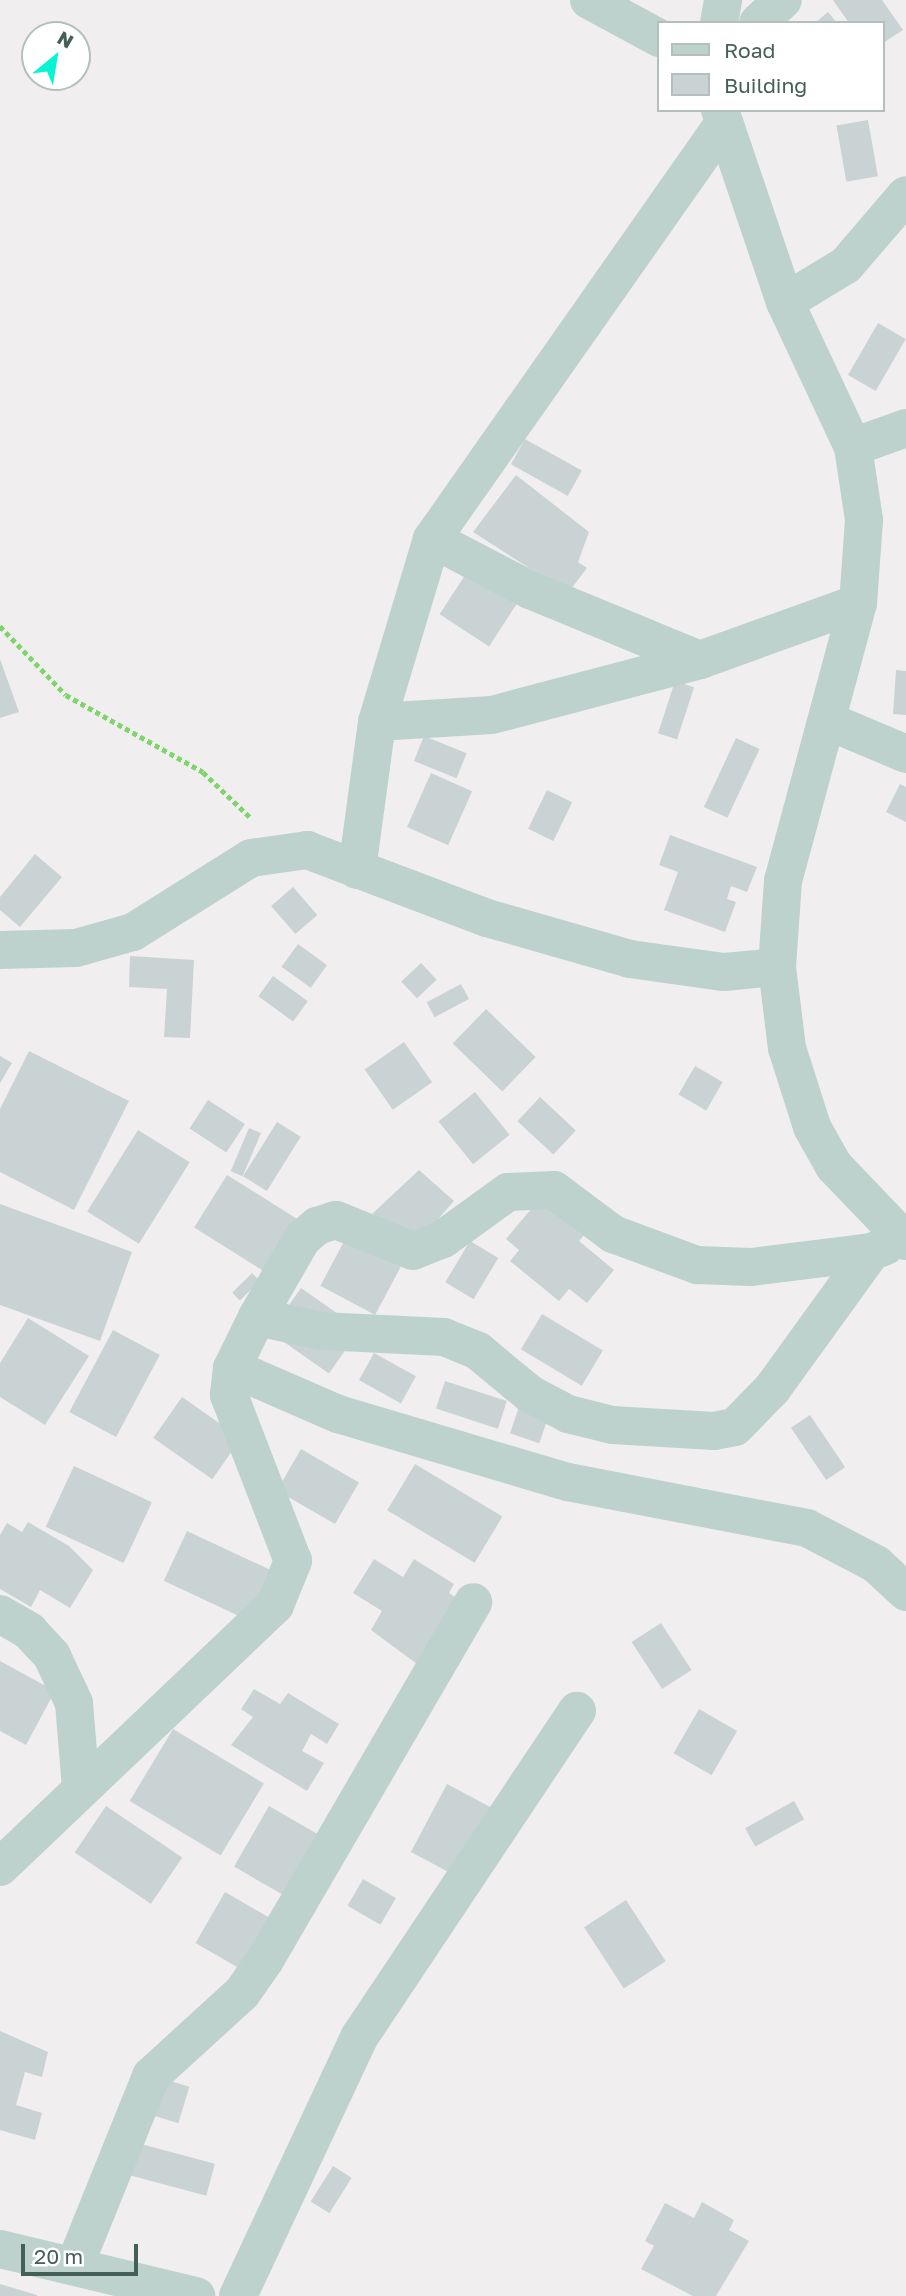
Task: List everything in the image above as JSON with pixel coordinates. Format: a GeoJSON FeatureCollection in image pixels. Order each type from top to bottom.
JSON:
{"type":"FeatureCollection","features":[{"type":"Feature","properties":{"kind":"street"},"geometry":{"type":"LineString","coordinates":[[589,0],[657,37]]}},
{"type":"Feature","properties":{"kind":"street"},"geometry":{"type":"LineString","coordinates":[[719,21],[723,0]]}},
{"type":"Feature","properties":{"kind":"street"},"geometry":{"type":"LineString","coordinates":[[760,21],[783,0]]}},
{"type":"Feature","properties":{"kind":"street"},"geometry":{"type":"LineString","coordinates":[[722,117],[785,302],[853,447],[864,520],[859,603],[783,881],[777,967],[787,1048],[812,1127],[834,1166],[896,1242]]}},
{"type":"Feature","properties":{"kind":"street"},"geometry":{"type":"LineString","coordinates":[[358,870],[377,722],[432,539],[722,117]]}},
{"type":"Feature","properties":{"kind":"street"},"geometry":{"type":"LineString","coordinates":[[785,302],[846,265],[906,195]]}},
{"type":"Feature","properties":{"kind":"street"},"geometry":{"type":"LineString","coordinates":[[853,447],[906,428]]}},
{"type":"Feature","properties":{"kind":"street"},"geometry":{"type":"LineString","coordinates":[[432,539],[530,590],[700,660]]}},
{"type":"Feature","properties":{"kind":"street"},"geometry":{"type":"LineString","coordinates":[[377,722],[492,715],[700,660],[859,603]]}},
{"type":"Feature","properties":{"kind":"street"},"geometry":{"type":"LineString","coordinates":[[828,721],[906,754]]}},
{"type":"Feature","properties":{"kind":"street"},"geometry":{"type":"LineString","coordinates":[[0,950],[76,948],[133,932],[200,885],[277,849],[307,850],[487,918],[630,959],[724,972],[777,967]]}},
{"type":"Feature","properties":{"kind":"street"},"geometry":{"type":"LineString","coordinates":[[0,1867],[275,1605],[293,1560],[281,1518],[234,1416],[232,1368],[257,1317],[302,1239],[317,1226],[336,1220],[413,1251],[443,1238],[508,1192],[531,1189],[554,1190],[613,1234],[697,1265],[751,1267],[896,1242]]}},
{"type":"Feature","properties":{"kind":"street"},"geometry":{"type":"LineString","coordinates":[[257,1317],[321,1331],[444,1337],[478,1351],[530,1395],[568,1414],[612,1425],[714,1431],[735,1427],[772,1389],[896,1242]]}},
{"type":"Feature","properties":{"kind":"street"},"geometry":{"type":"LineString","coordinates":[[232,1368],[338,1414],[569,1482],[807,1528],[876,1564],[906,1592]]}},
{"type":"Feature","properties":{"kind":"street"},"geometry":{"type":"LineString","coordinates":[[76,2262],[151,2076],[242,1993],[265,1960],[473,1602]]}},
{"type":"Feature","properties":{"kind":"street"},"geometry":{"type":"LineString","coordinates":[[0,1614],[29,1631],[52,1656],[74,1703],[81,1788]]}},
{"type":"Feature","properties":{"kind":"street"},"geometry":{"type":"LineString","coordinates":[[237,2296],[360,2036],[578,1712]]}},
{"type":"Feature","properties":{"kind":"street"},"geometry":{"type":"LineString","coordinates":[[0,2249],[76,2262],[196,2296]]}},
{"type":"Feature","properties":{"kind":"path"},"geometry":{"type":"LineString","coordinates":[[0,626],[66,695],[203,772],[277,849]]}},
{"type":"Feature","properties":{"kind":"building"},"geometry":{"type":"Polygon","coordinates":[[[833,0],[882,0],[903,30],[885,42],[885,21],[848,21],[833,0]]]}},
{"type":"Feature","properties":{"kind":"building"},"geometry":{"type":"Polygon","coordinates":[[[828,12],[835,21],[817,21],[828,12]]]}},
{"type":"Feature","properties":{"kind":"building"},"geometry":{"type":"Polygon","coordinates":[[[868,120],[878,176],[846,182],[836,126],[868,120]]]}},
{"type":"Feature","properties":{"kind":"building"},"geometry":{"type":"Polygon","coordinates":[[[878,323],[906,339],[876,391],[848,375],[878,323]]]}},
{"type":"Feature","properties":{"kind":"building"},"geometry":{"type":"Polygon","coordinates":[[[525,439],[582,471],[568,496],[511,464],[525,439]]]}},
{"type":"Feature","properties":{"kind":"building"},"geometry":{"type":"Polygon","coordinates":[[[516,475],[589,532],[578,562],[587,568],[568,593],[473,532],[516,475]]]}},
{"type":"Feature","properties":{"kind":"building"},"geometry":{"type":"Polygon","coordinates":[[[469,569],[518,601],[489,646],[440,614],[469,569]]]}},
{"type":"Feature","properties":{"kind":"building"},"geometry":{"type":"Polygon","coordinates":[[[0,659],[19,712],[0,718],[0,659]]]}},
{"type":"Feature","properties":{"kind":"building"},"geometry":{"type":"Polygon","coordinates":[[[896,670],[906,671],[906,715],[893,714],[896,670]]]}},
{"type":"Feature","properties":{"kind":"building"},"geometry":{"type":"Polygon","coordinates":[[[675,681],[694,687],[677,739],[658,733],[675,681]]]}},
{"type":"Feature","properties":{"kind":"building"},"geometry":{"type":"Polygon","coordinates":[[[424,736],[467,753],[457,778],[414,761],[424,736]]]}},
{"type":"Feature","properties":{"kind":"building"},"geometry":{"type":"Polygon","coordinates":[[[736,738],[760,749],[727,818],[704,807],[736,738]]]}},
{"type":"Feature","properties":{"kind":"building"},"geometry":{"type":"Polygon","coordinates":[[[431,773],[472,791],[448,845],[407,827],[431,773]]]}},
{"type":"Feature","properties":{"kind":"building"},"geometry":{"type":"Polygon","coordinates":[[[900,784],[906,787],[906,822],[886,812],[900,784]]]}},
{"type":"Feature","properties":{"kind":"building"},"geometry":{"type":"Polygon","coordinates":[[[547,790],[572,802],[553,841],[528,829],[547,790]]]}},
{"type":"Feature","properties":{"kind":"building"},"geometry":{"type":"Polygon","coordinates":[[[670,835],[757,867],[747,892],[731,886],[727,899],[736,902],[725,932],[664,910],[678,872],[659,865],[670,835]]]}},
{"type":"Feature","properties":{"kind":"building"},"geometry":{"type":"Polygon","coordinates":[[[35,854],[62,877],[20,927],[0,910],[0,897],[35,854]]]}},
{"type":"Feature","properties":{"kind":"building"},"geometry":{"type":"Polygon","coordinates":[[[293,887],[317,915],[295,934],[271,906],[293,887]]]}},
{"type":"Feature","properties":{"kind":"building"},"geometry":{"type":"Polygon","coordinates":[[[298,944],[327,965],[311,988],[282,967],[298,944]]]}},
{"type":"Feature","properties":{"kind":"building"},"geometry":{"type":"Polygon","coordinates":[[[130,956],[194,960],[190,1038],[164,1037],[167,989],[129,987],[130,956]]]}},
{"type":"Feature","properties":{"kind":"building"},"geometry":{"type":"Polygon","coordinates":[[[421,963],[437,980],[417,998],[401,981],[421,963]]]}},
{"type":"Feature","properties":{"kind":"building"},"geometry":{"type":"Polygon","coordinates":[[[273,976],[308,1001],[293,1022],[258,996],[273,976]]]}},
{"type":"Feature","properties":{"kind":"building"},"geometry":{"type":"Polygon","coordinates":[[[461,984],[469,999],[435,1017],[427,1002],[461,984]]]}},
{"type":"Feature","properties":{"kind":"building"},"geometry":{"type":"Polygon","coordinates":[[[486,1009],[536,1057],[502,1091],[453,1044],[486,1009]]]}},
{"type":"Feature","properties":{"kind":"building"},"geometry":{"type":"Polygon","coordinates":[[[404,1042],[432,1082],[393,1110],[365,1070],[404,1042]]]}},
{"type":"Feature","properties":{"kind":"building"},"geometry":{"type":"Polygon","coordinates":[[[29,1051],[129,1101],[74,1210],[0,1172],[0,1109],[29,1051]]]}},
{"type":"Feature","properties":{"kind":"building"},"geometry":{"type":"Polygon","coordinates":[[[0,1056],[12,1063],[0,1083],[0,1056]]]}},
{"type":"Feature","properties":{"kind":"building"},"geometry":{"type":"Polygon","coordinates":[[[695,1066],[723,1082],[706,1111],[678,1095],[695,1066]]]}},
{"type":"Feature","properties":{"kind":"building"},"geometry":{"type":"Polygon","coordinates":[[[475,1092],[510,1135],[473,1164],[438,1122],[475,1092]]]}},
{"type":"Feature","properties":{"kind":"building"},"geometry":{"type":"Polygon","coordinates":[[[540,1097],[576,1130],[553,1155],[517,1121],[540,1097]]]}},
{"type":"Feature","properties":{"kind":"building"},"geometry":{"type":"Polygon","coordinates":[[[208,1100],[245,1124],[226,1152],[189,1129],[208,1100]]]}},
{"type":"Feature","properties":{"kind":"building"},"geometry":{"type":"Polygon","coordinates":[[[277,1122],[301,1137],[267,1191],[243,1176],[277,1122]]]}},
{"type":"Feature","properties":{"kind":"building"},"geometry":{"type":"Polygon","coordinates":[[[249,1128],[261,1133],[243,1176],[231,1171],[249,1128]]]}},
{"type":"Feature","properties":{"kind":"building"},"geometry":{"type":"Polygon","coordinates":[[[138,1130],[190,1162],[139,1244],[87,1211],[138,1130]]]}},
{"type":"Feature","properties":{"kind":"building"},"geometry":{"type":"Polygon","coordinates":[[[419,1170],[454,1201],[417,1243],[372,1214],[419,1170]]]}},
{"type":"Feature","properties":{"kind":"building"},"geometry":{"type":"Polygon","coordinates":[[[227,1175],[302,1222],[269,1274],[194,1228],[227,1175]]]}},
{"type":"Feature","properties":{"kind":"building"},"geometry":{"type":"Polygon","coordinates":[[[542,1196],[586,1233],[579,1241],[614,1270],[587,1303],[569,1289],[559,1301],[510,1261],[519,1250],[506,1239],[542,1196]]]}},
{"type":"Feature","properties":{"kind":"building"},"geometry":{"type":"Polygon","coordinates":[[[0,1204],[132,1252],[100,1341],[0,1305],[0,1204]]]}},
{"type":"Feature","properties":{"kind":"building"},"geometry":{"type":"Polygon","coordinates":[[[349,1232],[404,1261],[375,1315],[320,1286],[349,1232]]]}},
{"type":"Feature","properties":{"kind":"building"},"geometry":{"type":"Polygon","coordinates":[[[470,1241],[498,1258],[474,1299],[445,1282],[470,1241]]]}},
{"type":"Feature","properties":{"kind":"building"},"geometry":{"type":"Polygon","coordinates":[[[252,1273],[260,1281],[240,1301],[232,1293],[252,1273]]]}},
{"type":"Feature","properties":{"kind":"building"},"geometry":{"type":"Polygon","coordinates":[[[301,1288],[360,1329],[329,1374],[270,1332],[301,1288]]]}},
{"type":"Feature","properties":{"kind":"building"},"geometry":{"type":"Polygon","coordinates":[[[542,1314],[603,1351],[582,1386],[521,1349],[542,1314]]]}},
{"type":"Feature","properties":{"kind":"building"},"geometry":{"type":"Polygon","coordinates":[[[28,1318],[89,1356],[45,1425],[0,1397],[0,1363],[28,1318]]]}},
{"type":"Feature","properties":{"kind":"building"},"geometry":{"type":"Polygon","coordinates":[[[113,1330],[160,1355],[116,1437],[69,1412],[113,1330]]]}},
{"type":"Feature","properties":{"kind":"building"},"geometry":{"type":"Polygon","coordinates":[[[374,1353],[416,1376],[401,1403],[359,1380],[374,1353]]]}},
{"type":"Feature","properties":{"kind":"building"},"geometry":{"type":"Polygon","coordinates":[[[445,1381],[507,1401],[498,1429],[436,1409],[445,1381]]]}},
{"type":"Feature","properties":{"kind":"building"},"geometry":{"type":"Polygon","coordinates":[[[182,1397],[241,1438],[212,1479],[153,1438],[182,1397]]]}},
{"type":"Feature","properties":{"kind":"building"},"geometry":{"type":"Polygon","coordinates":[[[521,1401],[550,1411],[539,1443],[510,1433],[521,1401]]]}},
{"type":"Feature","properties":{"kind":"building"},"geometry":{"type":"Polygon","coordinates":[[[810,1415],[845,1467],[826,1480],[791,1428],[810,1415]]]}},
{"type":"Feature","properties":{"kind":"building"},"geometry":{"type":"Polygon","coordinates":[[[301,1449],[359,1482],[335,1524],[277,1491],[301,1449]]]}},
{"type":"Feature","properties":{"kind":"building"},"geometry":{"type":"Polygon","coordinates":[[[415,1464],[502,1517],[475,1563],[387,1510],[415,1464]]]}},
{"type":"Feature","properties":{"kind":"building"},"geometry":{"type":"Polygon","coordinates":[[[74,1466],[152,1502],[124,1563],[46,1527],[74,1466]]]}},
{"type":"Feature","properties":{"kind":"building"},"geometry":{"type":"Polygon","coordinates":[[[28,1522],[69,1546],[93,1570],[70,1608],[40,1590],[31,1607],[0,1589],[0,1535],[7,1523],[22,1532],[28,1522]]]}},
{"type":"Feature","properties":{"kind":"building"},"geometry":{"type":"Polygon","coordinates":[[[187,1531],[271,1570],[248,1620],[164,1581],[187,1531]]]}},
{"type":"Feature","properties":{"kind":"building"},"geometry":{"type":"Polygon","coordinates":[[[374,1559],[403,1577],[414,1559],[454,1584],[449,1593],[466,1604],[417,1664],[371,1630],[382,1611],[353,1593],[374,1559]]]}},
{"type":"Feature","properties":{"kind":"building"},"geometry":{"type":"Polygon","coordinates":[[[661,1623],[691,1670],[662,1689],[632,1642],[661,1623]]]}},
{"type":"Feature","properties":{"kind":"building"},"geometry":{"type":"Polygon","coordinates":[[[0,1661],[55,1691],[26,1745],[0,1731],[0,1661]]]}},
{"type":"Feature","properties":{"kind":"building"},"geometry":{"type":"Polygon","coordinates":[[[254,1689],[280,1704],[288,1693],[339,1724],[327,1744],[311,1734],[302,1751],[324,1763],[307,1791],[231,1745],[253,1717],[241,1709],[254,1689]]]}},
{"type":"Feature","properties":{"kind":"building"},"geometry":{"type":"Polygon","coordinates":[[[699,1709],[737,1731],[712,1775],[674,1753],[699,1709]]]}},
{"type":"Feature","properties":{"kind":"building"},"geometry":{"type":"Polygon","coordinates":[[[173,1729],[264,1784],[221,1856],[130,1801],[173,1729]]]}},
{"type":"Feature","properties":{"kind":"building"},"geometry":{"type":"Polygon","coordinates":[[[447,1784],[500,1812],[464,1880],[411,1852],[447,1784]]]}},
{"type":"Feature","properties":{"kind":"building"},"geometry":{"type":"Polygon","coordinates":[[[794,1801],[804,1819],[755,1847],[745,1828],[794,1801]]]}},
{"type":"Feature","properties":{"kind":"building"},"geometry":{"type":"Polygon","coordinates":[[[106,1806],[182,1857],[151,1904],[75,1852],[106,1806]]]}},
{"type":"Feature","properties":{"kind":"building"},"geometry":{"type":"Polygon","coordinates":[[[269,1806],[324,1838],[289,1899],[234,1867],[269,1806]]]}},
{"type":"Feature","properties":{"kind":"building"},"geometry":{"type":"Polygon","coordinates":[[[363,1879],[396,1898],[380,1925],[348,1906],[363,1879]]]}},
{"type":"Feature","properties":{"kind":"building"},"geometry":{"type":"Polygon","coordinates":[[[225,1892],[276,1922],[247,1973],[196,1943],[225,1892]]]}},
{"type":"Feature","properties":{"kind":"building"},"geometry":{"type":"Polygon","coordinates":[[[626,1900],[666,1961],[624,1988],[584,1927],[626,1900]]]}},
{"type":"Feature","properties":{"kind":"building"},"geometry":{"type":"Polygon","coordinates":[[[0,2031],[48,2052],[42,2077],[25,2072],[16,2105],[42,2113],[35,2140],[0,2130],[0,2031]]]}},
{"type":"Feature","properties":{"kind":"building"},"geometry":{"type":"Polygon","coordinates":[[[154,2076],[189,2087],[178,2123],[143,2112],[154,2076]]]}},
{"type":"Feature","properties":{"kind":"building"},"geometry":{"type":"Polygon","coordinates":[[[126,2140],[215,2164],[206,2196],[117,2172],[126,2140]]]}},
{"type":"Feature","properties":{"kind":"building"},"geometry":{"type":"Polygon","coordinates":[[[333,2166],[352,2178],[329,2213],[311,2202],[333,2166]]]}},
{"type":"Feature","properties":{"kind":"building"},"geometry":{"type":"Polygon","coordinates":[[[702,2202],[734,2220],[729,2230],[749,2241],[716,2296],[693,2296],[641,2269],[654,2246],[645,2241],[665,2203],[694,2218],[702,2202]]]}},
{"type":"Feature","properties":{"kind":"building"},"geometry":{"type":"Polygon","coordinates":[[[0,2284],[37,2295],[37,2296],[0,2296],[0,2284]]]}}]}
